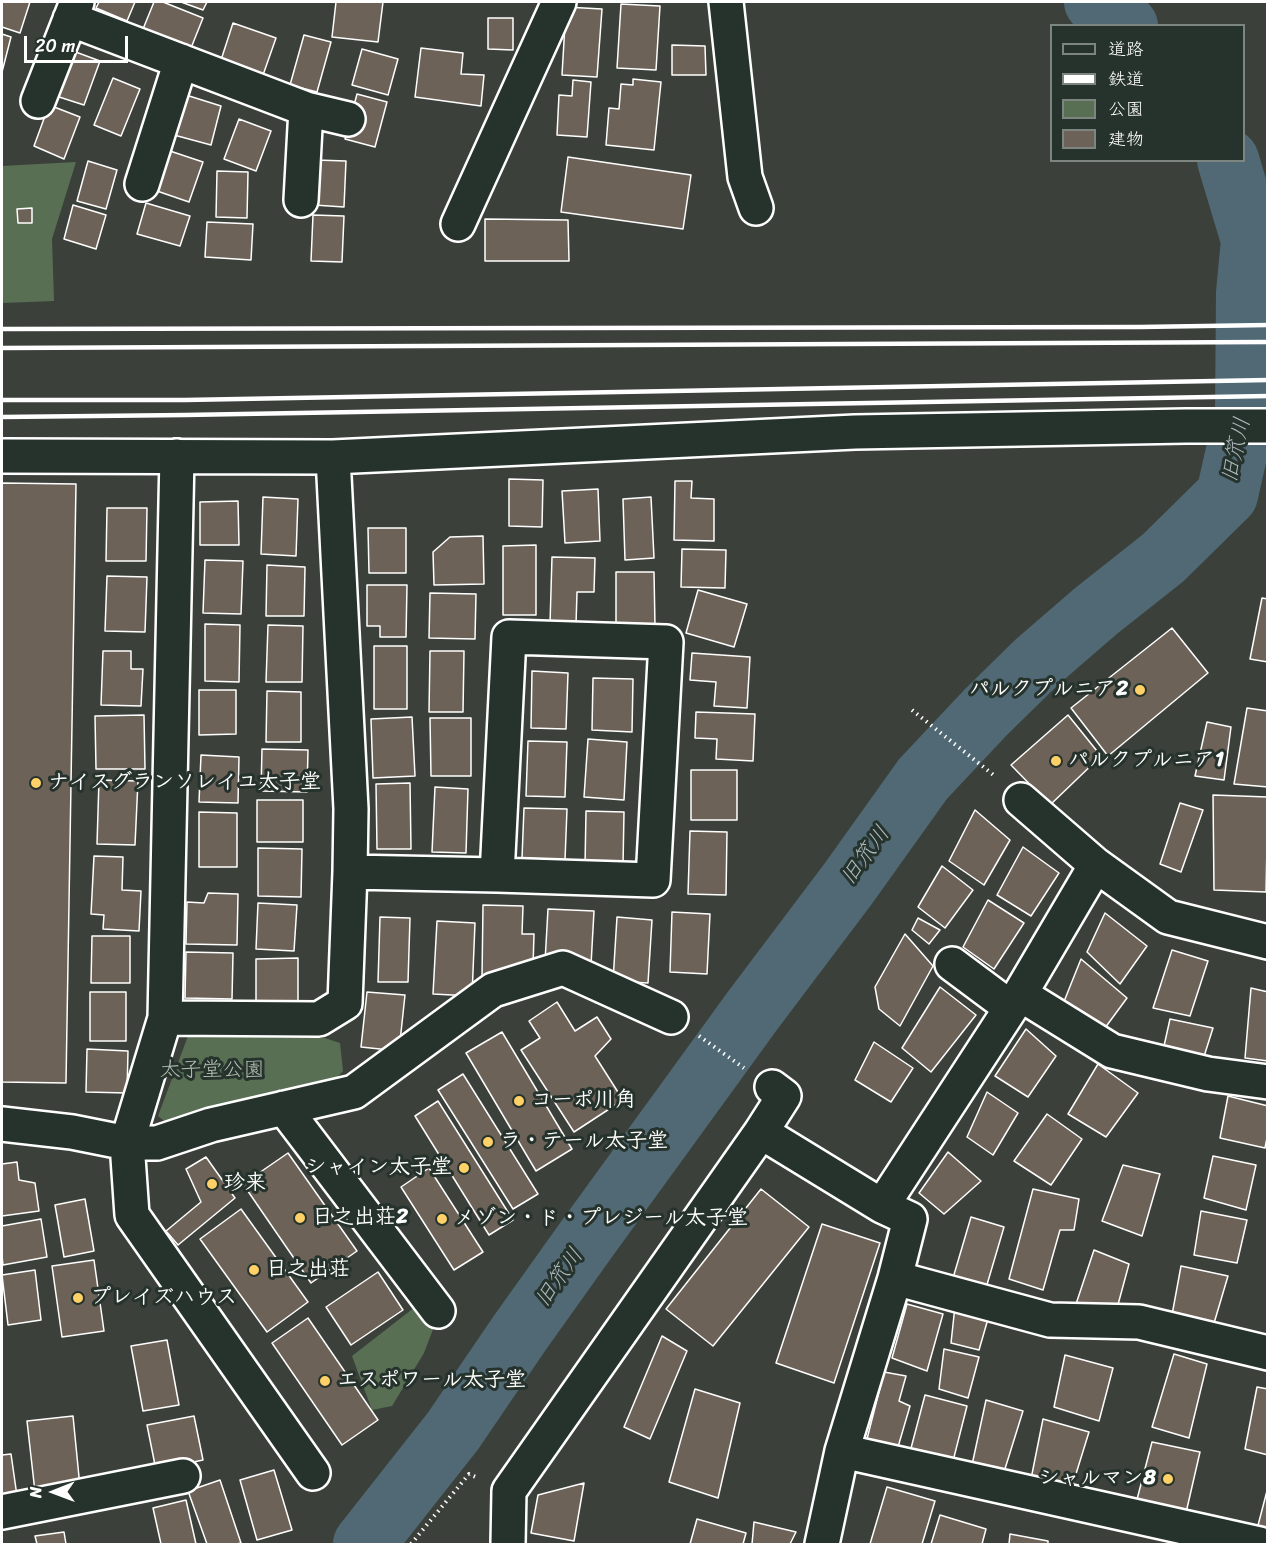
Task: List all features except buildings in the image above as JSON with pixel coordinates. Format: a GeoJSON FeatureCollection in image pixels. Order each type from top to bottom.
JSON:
{"type":"FeatureCollection","features":[{"type":"Feature","properties":{"kind":"street"},"geometry":{"type":"LineString","coordinates":[[458,224],[559,2]]}},
{"type":"Feature","properties":{"kind":"street"},"geometry":{"type":"LineString","coordinates":[[726,2],[745,177],[756,208]]}},
{"type":"Feature","properties":{"kind":"street"},"geometry":{"type":"LineString","coordinates":[[38,101],[74,10],[181,61],[306,109],[348,119]]}},
{"type":"Feature","properties":{"kind":"street"},"geometry":{"type":"LineString","coordinates":[[142,184],[181,61]]}},
{"type":"Feature","properties":{"kind":"street"},"geometry":{"type":"LineString","coordinates":[[302,200],[306,109]]}},
{"type":"Feature","properties":{"kind":"street"},"geometry":{"type":"LineString","coordinates":[[2,456],[333,457],[855,432],[1268,426]]}},
{"type":"Feature","properties":{"kind":"street"},"geometry":{"type":"LineString","coordinates":[[177,456],[165,1018],[127,1143],[132,1215],[313,1473]]}},
{"type":"Feature","properties":{"kind":"street"},"geometry":{"type":"LineString","coordinates":[[165,1018],[319,1019],[345,1004],[351,809],[333,457]]}},
{"type":"Feature","properties":{"kind":"street"},"geometry":{"type":"LineString","coordinates":[[350,872],[653,880],[666,642],[509,637],[497,875]]}},
{"type":"Feature","properties":{"kind":"street"},"geometry":{"type":"LineString","coordinates":[[1012,792],[1096,865],[1168,917],[1268,942]]}},
{"type":"Feature","properties":{"kind":"street"},"geometry":{"type":"LineString","coordinates":[[882,1206],[1016,1001],[1096,865]]}},
{"type":"Feature","properties":{"kind":"street"},"geometry":{"type":"LineString","coordinates":[[952,963],[1016,1001],[1112,1051],[1208,1074],[1268,1082]]}},
{"type":"Feature","properties":{"kind":"street"},"geometry":{"type":"LineString","coordinates":[[2,1124],[72,1132],[127,1143],[157,1143],[211,1125],[354,1092],[493,990],[563,968],[670,1017]]}},
{"type":"Feature","properties":{"kind":"street"},"geometry":{"type":"LineString","coordinates":[[513,1542],[509,1491],[761,1132],[784,1096],[772,1087]]}},
{"type":"Feature","properties":{"kind":"street"},"geometry":{"type":"LineString","coordinates":[[284,1108],[438,1311]]}},
{"type":"Feature","properties":{"kind":"street"},"geometry":{"type":"LineString","coordinates":[[761,1132],[882,1206],[910,1219],[895,1278],[842,1451],[822,1545]]}},
{"type":"Feature","properties":{"kind":"street"},"geometry":{"type":"LineString","coordinates":[[895,1278],[1050,1320],[1139,1322],[1268,1353]]}},
{"type":"Feature","properties":{"kind":"street"},"geometry":{"type":"LineString","coordinates":[[842,1451],[1260,1545]]}},
{"type":"Feature","properties":{"kind":"street"},"geometry":{"type":"LineString","coordinates":[[2,1512],[183,1476]]}},
{"type":"Feature","properties":{"kind":"path"},"geometry":{"type":"LineString","coordinates":[[912,710],[1012,792]]}},
{"type":"Feature","properties":{"kind":"path"},"geometry":{"type":"LineString","coordinates":[[670,1017],[772,1087]]}},
{"type":"Feature","properties":{"kind":"path"},"geometry":{"type":"LineString","coordinates":[[411,1545],[469,1474],[509,1491]]}},
{"type":"Feature","properties":{"kind":"green space"},"geometry":{"type":"Polygon","coordinates":[[[76,162],[52,239],[54,301],[2,303],[2,166],[76,162]]]}},
{"type":"Feature","properties":{"kind":"green space","name":"太子堂公園"},"geometry":{"type":"Polygon","coordinates":[[[188,1036],[325,1038],[340,1043],[343,1071],[327,1088],[206,1108],[187,1124],[169,1125],[158,1116],[188,1036]]]}},
{"type":"Feature","properties":{"kind":"green space"},"geometry":{"type":"Polygon","coordinates":[[[415,1307],[435,1324],[424,1353],[392,1406],[372,1410],[352,1356],[415,1307]]]}},
{"type":"Feature","properties":{"kind":"waterway","name":"旧笊川"},"geometry":{"type":"LineString","coordinates":[[1095,2],[1124,24]]}},
{"type":"Feature","properties":{"kind":"waterway","name":"旧笊川"},"geometry":{"type":"LineString","coordinates":[[364,1544],[453,1431],[586,1240],[923,779],[1037,662],[1163,558],[1227,495],[1246,411],[1247,293],[1252,240],[1229,162]]}},
{"type":"Feature","properties":{"kind":"railway"},"geometry":{"type":"LineString","coordinates":[[2,329],[1268,325]]}},
{"type":"Feature","properties":{"kind":"railway"},"geometry":{"type":"LineString","coordinates":[[2,348],[1268,342]]}},
{"type":"Feature","properties":{"kind":"railway"},"geometry":{"type":"LineString","coordinates":[[2,400],[185,400],[1268,380]]}},
{"type":"Feature","properties":{"kind":"railway"},"geometry":{"type":"LineString","coordinates":[[2,417],[1268,396]]}},
{"type":"Feature","properties":{"kind":"place","name":"パルクプルニア2"},"geometry":{"type":"Point","coordinates":[1140,690]}},
{"type":"Feature","properties":{"kind":"place","name":"パルクプルニア1"},"geometry":{"type":"Point","coordinates":[1056,761]}},
{"type":"Feature","properties":{"kind":"place","name":"ナイスグランソレイユ太子堂"},"geometry":{"type":"Point","coordinates":[36,783]}},
{"type":"Feature","properties":{"kind":"place","name":"コーポ川角"},"geometry":{"type":"Point","coordinates":[519,1101]}},
{"type":"Feature","properties":{"kind":"place","name":"ラ・テール太子堂"},"geometry":{"type":"Point","coordinates":[488,1142]}},
{"type":"Feature","properties":{"kind":"place","name":"シャイン太子堂"},"geometry":{"type":"Point","coordinates":[464,1168]}},
{"type":"Feature","properties":{"kind":"place","name":"珍来"},"geometry":{"type":"Point","coordinates":[212,1184]}},
{"type":"Feature","properties":{"kind":"place","name":"日之出荘2"},"geometry":{"type":"Point","coordinates":[300,1218]}},
{"type":"Feature","properties":{"kind":"place","name":"メゾン・ド・プレジール太子堂"},"geometry":{"type":"Point","coordinates":[442,1219]}},
{"type":"Feature","properties":{"kind":"place","name":"日之出荘"},"geometry":{"type":"Point","coordinates":[254,1270]}},
{"type":"Feature","properties":{"kind":"place","name":"プレイズハウス"},"geometry":{"type":"Point","coordinates":[78,1298]}},
{"type":"Feature","properties":{"kind":"place","name":"エスポワール太子堂"},"geometry":{"type":"Point","coordinates":[325,1381]}},
{"type":"Feature","properties":{"kind":"place","name":"シャルマン8"},"geometry":{"type":"Point","coordinates":[1168,1479]}}]}
